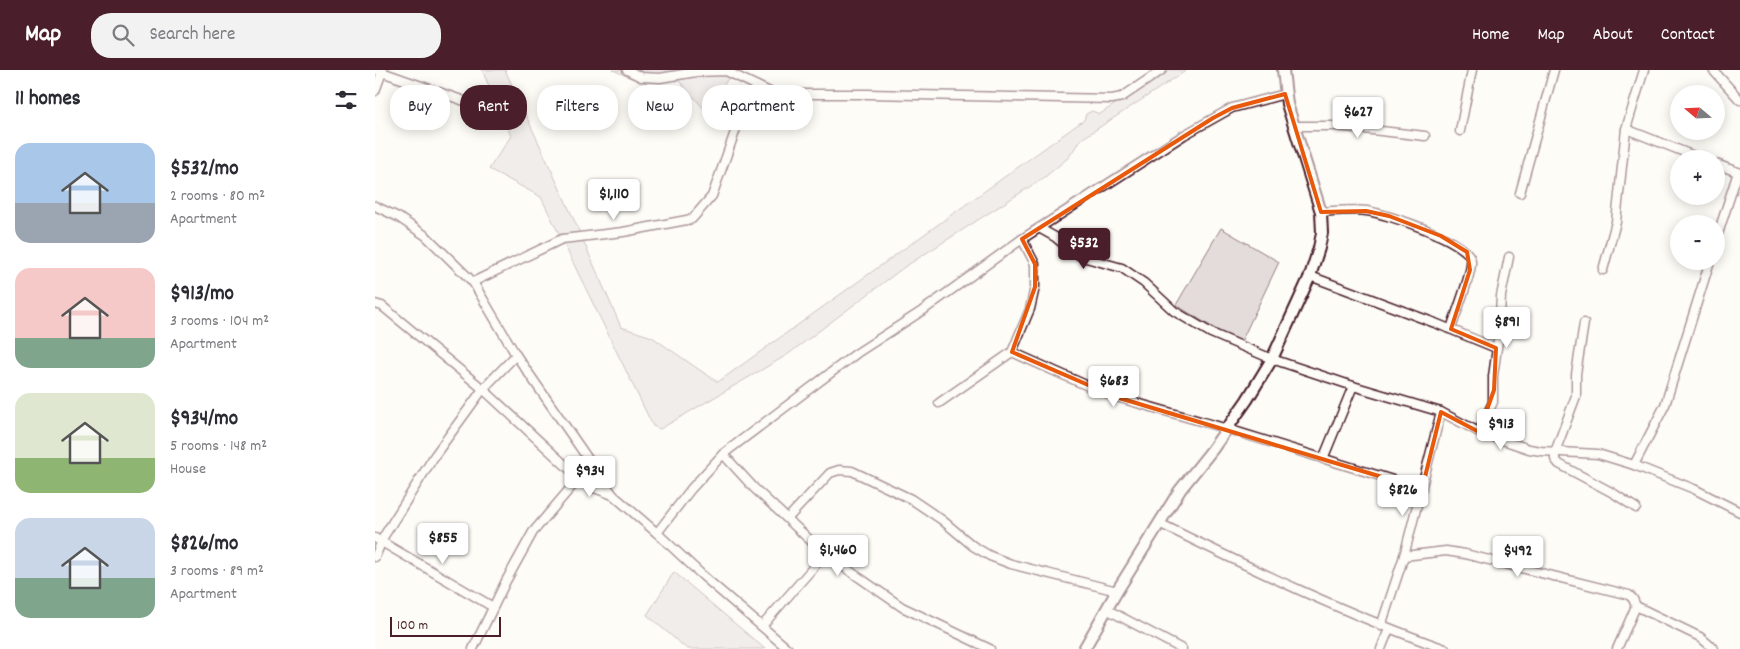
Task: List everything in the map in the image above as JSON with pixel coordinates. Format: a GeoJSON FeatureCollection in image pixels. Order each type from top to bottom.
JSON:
{"type":"FeatureCollection","features":[{"type":"Feature","properties":{"kind":"street"},"geometry":{"type":"LineString","coordinates":[[627,70],[641,77],[660,78],[696,72],[726,71],[755,85]]}},
{"type":"Feature","properties":{"kind":"street"},"geometry":{"type":"LineString","coordinates":[[813,94],[1112,100],[1122,97],[1162,70]]}},
{"type":"Feature","properties":{"kind":"street"},"geometry":{"type":"LineString","coordinates":[[1084,649],[1106,609],[1180,490],[1228,429],[1272,359],[1310,276],[1322,232],[1321,212],[1293,126],[1285,94],[1283,70]]}},
{"type":"Feature","properties":{"kind":"street"},"geometry":{"type":"LineString","coordinates":[[1460,131],[1472,70]]}},
{"type":"Feature","properties":{"kind":"street"},"geometry":{"type":"LineString","coordinates":[[1520,192],[1554,70]]}},
{"type":"Feature","properties":{"kind":"street"},"geometry":{"type":"LineString","coordinates":[[1603,270],[1616,222],[1626,129],[1644,70]]}},
{"type":"Feature","properties":{"kind":"street"},"geometry":{"type":"LineString","coordinates":[[375,91],[379,71],[460,99]]}},
{"type":"Feature","properties":{"kind":"street"},"geometry":{"type":"LineString","coordinates":[[1717,71],[1740,100]]}},
{"type":"Feature","properties":{"kind":"street"},"geometry":{"type":"LineString","coordinates":[[657,533],[691,489],[723,454],[857,353],[922,311],[1022,239],[1213,118],[1232,108],[1285,94]]}},
{"type":"Feature","properties":{"kind":"street"},"geometry":{"type":"LineString","coordinates":[[1293,126],[1337,126],[1425,136]]}},
{"type":"Feature","properties":{"kind":"street"},"geometry":{"type":"LineString","coordinates":[[1626,129],[1680,150]]}},
{"type":"Feature","properties":{"kind":"street"},"geometry":{"type":"LineString","coordinates":[[473,282],[562,239],[615,233],[692,219],[712,196],[736,130]]}},
{"type":"Feature","properties":{"kind":"street"},"geometry":{"type":"LineString","coordinates":[[1725,168],[1739,173],[1725,215]]}},
{"type":"Feature","properties":{"kind":"street"},"geometry":{"type":"LineString","coordinates":[[375,206],[399,217],[426,236],[473,282],[516,355],[613,495],[788,649]]}},
{"type":"Feature","properties":{"kind":"street"},"geometry":{"type":"LineString","coordinates":[[1321,212],[1367,211],[1389,216],[1441,236],[1467,252],[1471,259],[1470,270],[1451,329]]}},
{"type":"Feature","properties":{"kind":"street"},"geometry":{"type":"LineString","coordinates":[[1039,228],[1055,237],[1074,253],[1122,268],[1144,283],[1173,311],[1211,333],[1272,359],[1353,386],[1441,412],[1479,432],[1529,449],[1598,454],[1634,465],[1694,489],[1740,512]]}},
{"type":"Feature","properties":{"kind":"street"},"geometry":{"type":"LineString","coordinates":[[939,403],[1012,352],[1030,309],[1035,287],[1035,264],[1022,239]]}},
{"type":"Feature","properties":{"kind":"street"},"geometry":{"type":"LineString","coordinates":[[1479,432],[1493,402],[1493,376],[1501,296],[1509,256]]}},
{"type":"Feature","properties":{"kind":"street"},"geometry":{"type":"LineString","coordinates":[[1634,465],[1665,405],[1707,270]]}},
{"type":"Feature","properties":{"kind":"street"},"geometry":{"type":"LineString","coordinates":[[1310,276],[1496,348]]}},
{"type":"Feature","properties":{"kind":"street"},"geometry":{"type":"LineString","coordinates":[[375,304],[383,306],[483,389],[579,478],[589,486],[613,495]]}},
{"type":"Feature","properties":{"kind":"street"},"geometry":{"type":"LineString","coordinates":[[1584,323],[1577,367],[1576,396],[1555,452],[1555,459],[1559,464],[1613,493],[1636,508]]}},
{"type":"Feature","properties":{"kind":"street"},"geometry":{"type":"LineString","coordinates":[[1012,352],[1116,397],[1228,429],[1422,489]]}},
{"type":"Feature","properties":{"kind":"street"},"geometry":{"type":"LineString","coordinates":[[375,557],[378,540],[435,455],[483,389],[516,355]]}},
{"type":"Feature","properties":{"kind":"street"},"geometry":{"type":"LineString","coordinates":[[1323,459],[1353,386]]}},
{"type":"Feature","properties":{"kind":"street"},"geometry":{"type":"LineString","coordinates":[[1381,649],[1385,627],[1441,412]]}},
{"type":"Feature","properties":{"kind":"street"},"geometry":{"type":"LineString","coordinates":[[723,454],[754,488],[825,554],[902,607],[990,649]]}},
{"type":"Feature","properties":{"kind":"street"},"geometry":{"type":"LineString","coordinates":[[473,649],[533,532],[593,464]]}},
{"type":"Feature","properties":{"kind":"street"},"geometry":{"type":"LineString","coordinates":[[788,518],[830,473],[839,470],[852,471],[911,499],[942,520],[973,546],[990,556],[1011,564],[1117,592]]}},
{"type":"Feature","properties":{"kind":"street"},"geometry":{"type":"LineString","coordinates":[[1159,523],[1251,568],[1385,627],[1445,649]]}},
{"type":"Feature","properties":{"kind":"street"},"geometry":{"type":"LineString","coordinates":[[378,540],[493,607]]}},
{"type":"Feature","properties":{"kind":"street"},"geometry":{"type":"LineString","coordinates":[[1404,556],[1446,551],[1465,554],[1623,592],[1629,595],[1636,606],[1700,637],[1714,649]]}},
{"type":"Feature","properties":{"kind":"street"},"geometry":{"type":"LineString","coordinates":[[761,626],[825,554]]}},
{"type":"Feature","properties":{"kind":"street"},"geometry":{"type":"LineString","coordinates":[[1617,649],[1636,606]]}},
{"type":"Feature","properties":{"kind":"street"},"geometry":{"type":"LineString","coordinates":[[1106,609],[1182,649]]}},
{"type":"Feature","properties":{"kind":"highlighted area"},"geometry":{"type":"Polygon","coordinates":[[[1285,94],[1321,212],[1366,211],[1389,216],[1441,236],[1467,252],[1470,270],[1451,329],[1496,348],[1494,390],[1479,432],[1441,412],[1422,489],[1116,397],[1012,352],[1035,287],[1035,264],[1022,239],[1213,118],[1232,108],[1285,94]]]}},
{"type":"Feature","properties":{"kind":"shaded area"},"geometry":{"type":"Polygon","coordinates":[[[482,70],[505,70],[512,85],[489,85],[482,70]]]}},
{"type":"Feature","properties":{"kind":"shaded area"},"geometry":{"type":"Polygon","coordinates":[[[613,70],[734,70],[724,85],[702,85],[702,106],[692,95],[692,85],[683,85],[679,81],[631,78],[613,70]]]}},
{"type":"Feature","properties":{"kind":"shaded area"},"geometry":{"type":"Polygon","coordinates":[[[1167,70],[1187,70],[1080,140],[1069,157],[1045,177],[903,268],[787,355],[660,429],[653,426],[541,197],[489,169],[511,136],[508,130],[527,130],[527,118],[621,327],[652,337],[718,382],[1084,120],[1086,114],[1092,111],[1100,114],[1167,70]]]}},
{"type":"Feature","properties":{"kind":"shaded area"},"geometry":{"type":"Polygon","coordinates":[[[1221,228],[1279,262],[1240,344],[1176,305],[1221,228]]]}},
{"type":"Feature","properties":{"kind":"shaded area"},"geometry":{"type":"Polygon","coordinates":[[[674,572],[765,649],[687,649],[647,615],[674,572]]]}}]}
